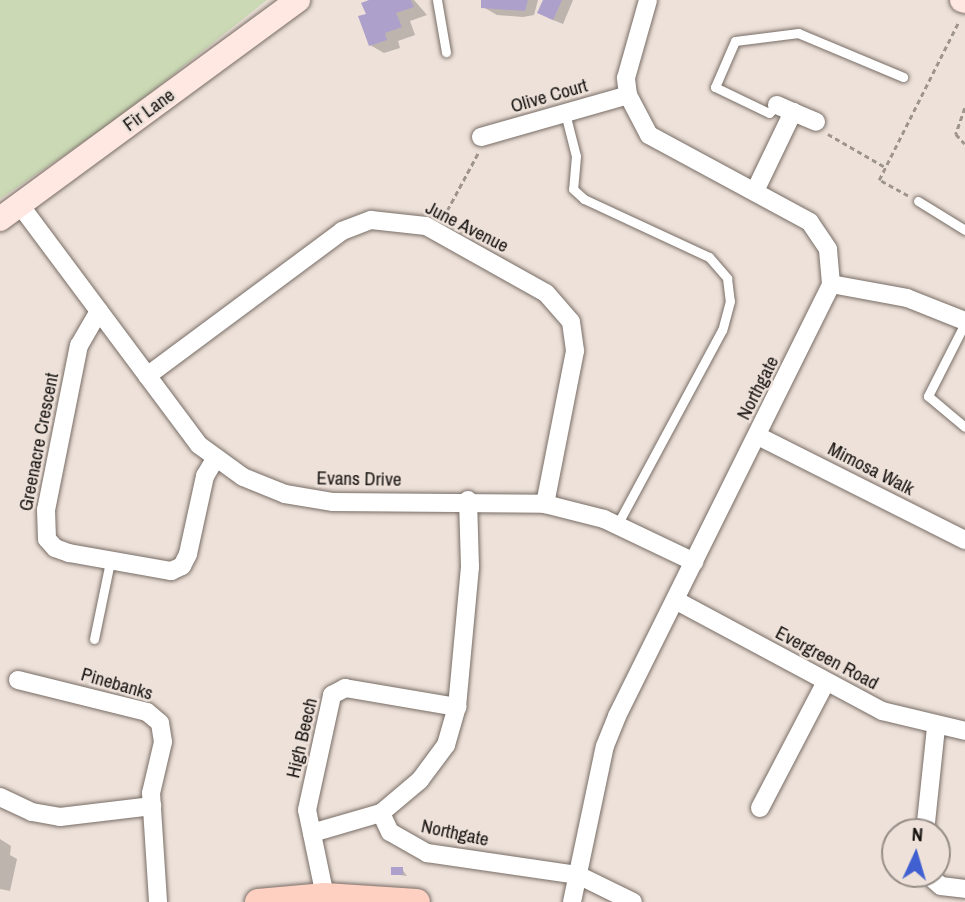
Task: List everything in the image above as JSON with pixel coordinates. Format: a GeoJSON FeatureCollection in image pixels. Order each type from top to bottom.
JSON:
{"type":"FeatureCollection","features":[{"type":"Feature","properties":{"kind":"main road"},"geometry":{"type":"LineString","coordinates":[[258,902],[325,896],[417,902]]}},
{"type":"Feature","properties":{"kind":"street","name":"Fir Lane"},"geometry":{"type":"LineString","coordinates":[[10,212],[298,0]]}},
{"type":"Feature","properties":{"kind":"street"},"geometry":{"type":"LineString","coordinates":[[648,0],[628,60],[628,95],[649,135],[810,222],[821,234],[830,257],[831,284],[907,298],[965,322]]}},
{"type":"Feature","properties":{"kind":"street","name":"Olive Court"},"geometry":{"type":"LineString","coordinates":[[481,136],[628,95]]}},
{"type":"Feature","properties":{"kind":"street"},"geometry":{"type":"LineString","coordinates":[[755,191],[785,109],[816,122]]}},
{"type":"Feature","properties":{"kind":"street","name":"Evans Drive"},"geometry":{"type":"LineString","coordinates":[[10,212],[99,311],[199,445],[265,487],[311,499],[468,500],[545,504],[617,525],[694,562]]}},
{"type":"Feature","properties":{"kind":"street","name":"June Avenue"},"geometry":{"type":"LineString","coordinates":[[148,376],[342,231],[371,220],[391,219],[437,230],[546,293],[571,322],[575,351],[545,504]]}},
{"type":"Feature","properties":{"kind":"street","name":"Northgate"},"geometry":{"type":"LineString","coordinates":[[572,902],[606,746],[631,684],[677,601],[831,284]]}},
{"type":"Feature","properties":{"kind":"street","name":"Greenacre Crescent"},"geometry":{"type":"LineString","coordinates":[[99,311],[79,345],[44,526],[47,539],[55,548],[157,572],[182,566],[188,554],[205,476],[216,458]]}},
{"type":"Feature","properties":{"kind":"street","name":"Mimosa Walk"},"geometry":{"type":"LineString","coordinates":[[758,436],[965,540]]}},
{"type":"Feature","properties":{"kind":"street"},"geometry":{"type":"LineString","coordinates":[[312,833],[381,813],[420,780],[440,754],[457,707],[471,567],[468,500]]}},
{"type":"Feature","properties":{"kind":"street","name":"Evergreen Road"},"geometry":{"type":"LineString","coordinates":[[677,601],[882,711],[936,727],[965,731]]}},
{"type":"Feature","properties":{"kind":"street","name":"Pinebanks"},"geometry":{"type":"LineString","coordinates":[[18,680],[154,717],[163,742],[152,806],[158,902]]}},
{"type":"Feature","properties":{"kind":"street"},"geometry":{"type":"LineString","coordinates":[[760,808],[826,682]]}},
{"type":"Feature","properties":{"kind":"street","name":"High Beech"},"geometry":{"type":"LineString","coordinates":[[325,896],[307,810],[332,695],[345,688],[457,707]]}},
{"type":"Feature","properties":{"kind":"street"},"geometry":{"type":"LineString","coordinates":[[926,818],[936,727]]}},
{"type":"Feature","properties":{"kind":"street"},"geometry":{"type":"LineString","coordinates":[[0,797],[32,812],[60,817],[152,806]]}},
{"type":"Feature","properties":{"kind":"street","name":"Northgate"},"geometry":{"type":"LineString","coordinates":[[381,813],[390,832],[427,852],[578,875],[633,902]]}},
{"type":"Feature","properties":{"kind":"lane"},"geometry":{"type":"LineString","coordinates":[[438,0],[446,52]]}},
{"type":"Feature","properties":{"kind":"lane"},"geometry":{"type":"LineString","coordinates":[[785,109],[769,113],[715,87],[735,41],[798,33],[903,77]]}},
{"type":"Feature","properties":{"kind":"lane"},"geometry":{"type":"LineString","coordinates":[[565,113],[576,156],[573,189],[709,257],[727,278],[730,300],[722,330],[617,525]]}},
{"type":"Feature","properties":{"kind":"lane"},"geometry":{"type":"LineString","coordinates":[[919,202],[965,230]]}},
{"type":"Feature","properties":{"kind":"lane"},"geometry":{"type":"LineString","coordinates":[[965,322],[928,396],[965,427]]}},
{"type":"Feature","properties":{"kind":"lane"},"geometry":{"type":"LineString","coordinates":[[94,639],[110,562]]}},
{"type":"Feature","properties":{"kind":"path"},"geometry":{"type":"LineString","coordinates":[[919,202],[879,180],[964,4]]}},
{"type":"Feature","properties":{"kind":"path"},"geometry":{"type":"LineString","coordinates":[[965,108],[956,134],[965,144]]}},
{"type":"Feature","properties":{"kind":"path"},"geometry":{"type":"LineString","coordinates":[[816,122],[835,140],[885,167]]}},
{"type":"Feature","properties":{"kind":"path"},"geometry":{"type":"LineString","coordinates":[[437,230],[478,153],[481,136]]}},
{"type":"Feature","properties":{"kind":"green space"},"geometry":{"type":"Polygon","coordinates":[[[0,0],[267,0],[117,119],[0,199],[0,0]]]}},
{"type":"Feature","properties":{"kind":"building"},"geometry":{"type":"Polygon","coordinates":[[[369,0],[411,0],[414,7],[396,13],[402,27],[385,33],[387,40],[369,46],[358,16],[366,14],[361,3],[369,0]]]}},
{"type":"Feature","properties":{"kind":"building"},"geometry":{"type":"Polygon","coordinates":[[[481,0],[528,0],[525,11],[481,8],[481,0]]]}},
{"type":"Feature","properties":{"kind":"building"},"geometry":{"type":"Polygon","coordinates":[[[543,0],[562,0],[553,20],[537,13],[543,0]]]}},
{"type":"Feature","properties":{"kind":"building"},"geometry":{"type":"Polygon","coordinates":[[[391,867],[403,867],[403,875],[391,875],[391,867]]]}}]}
